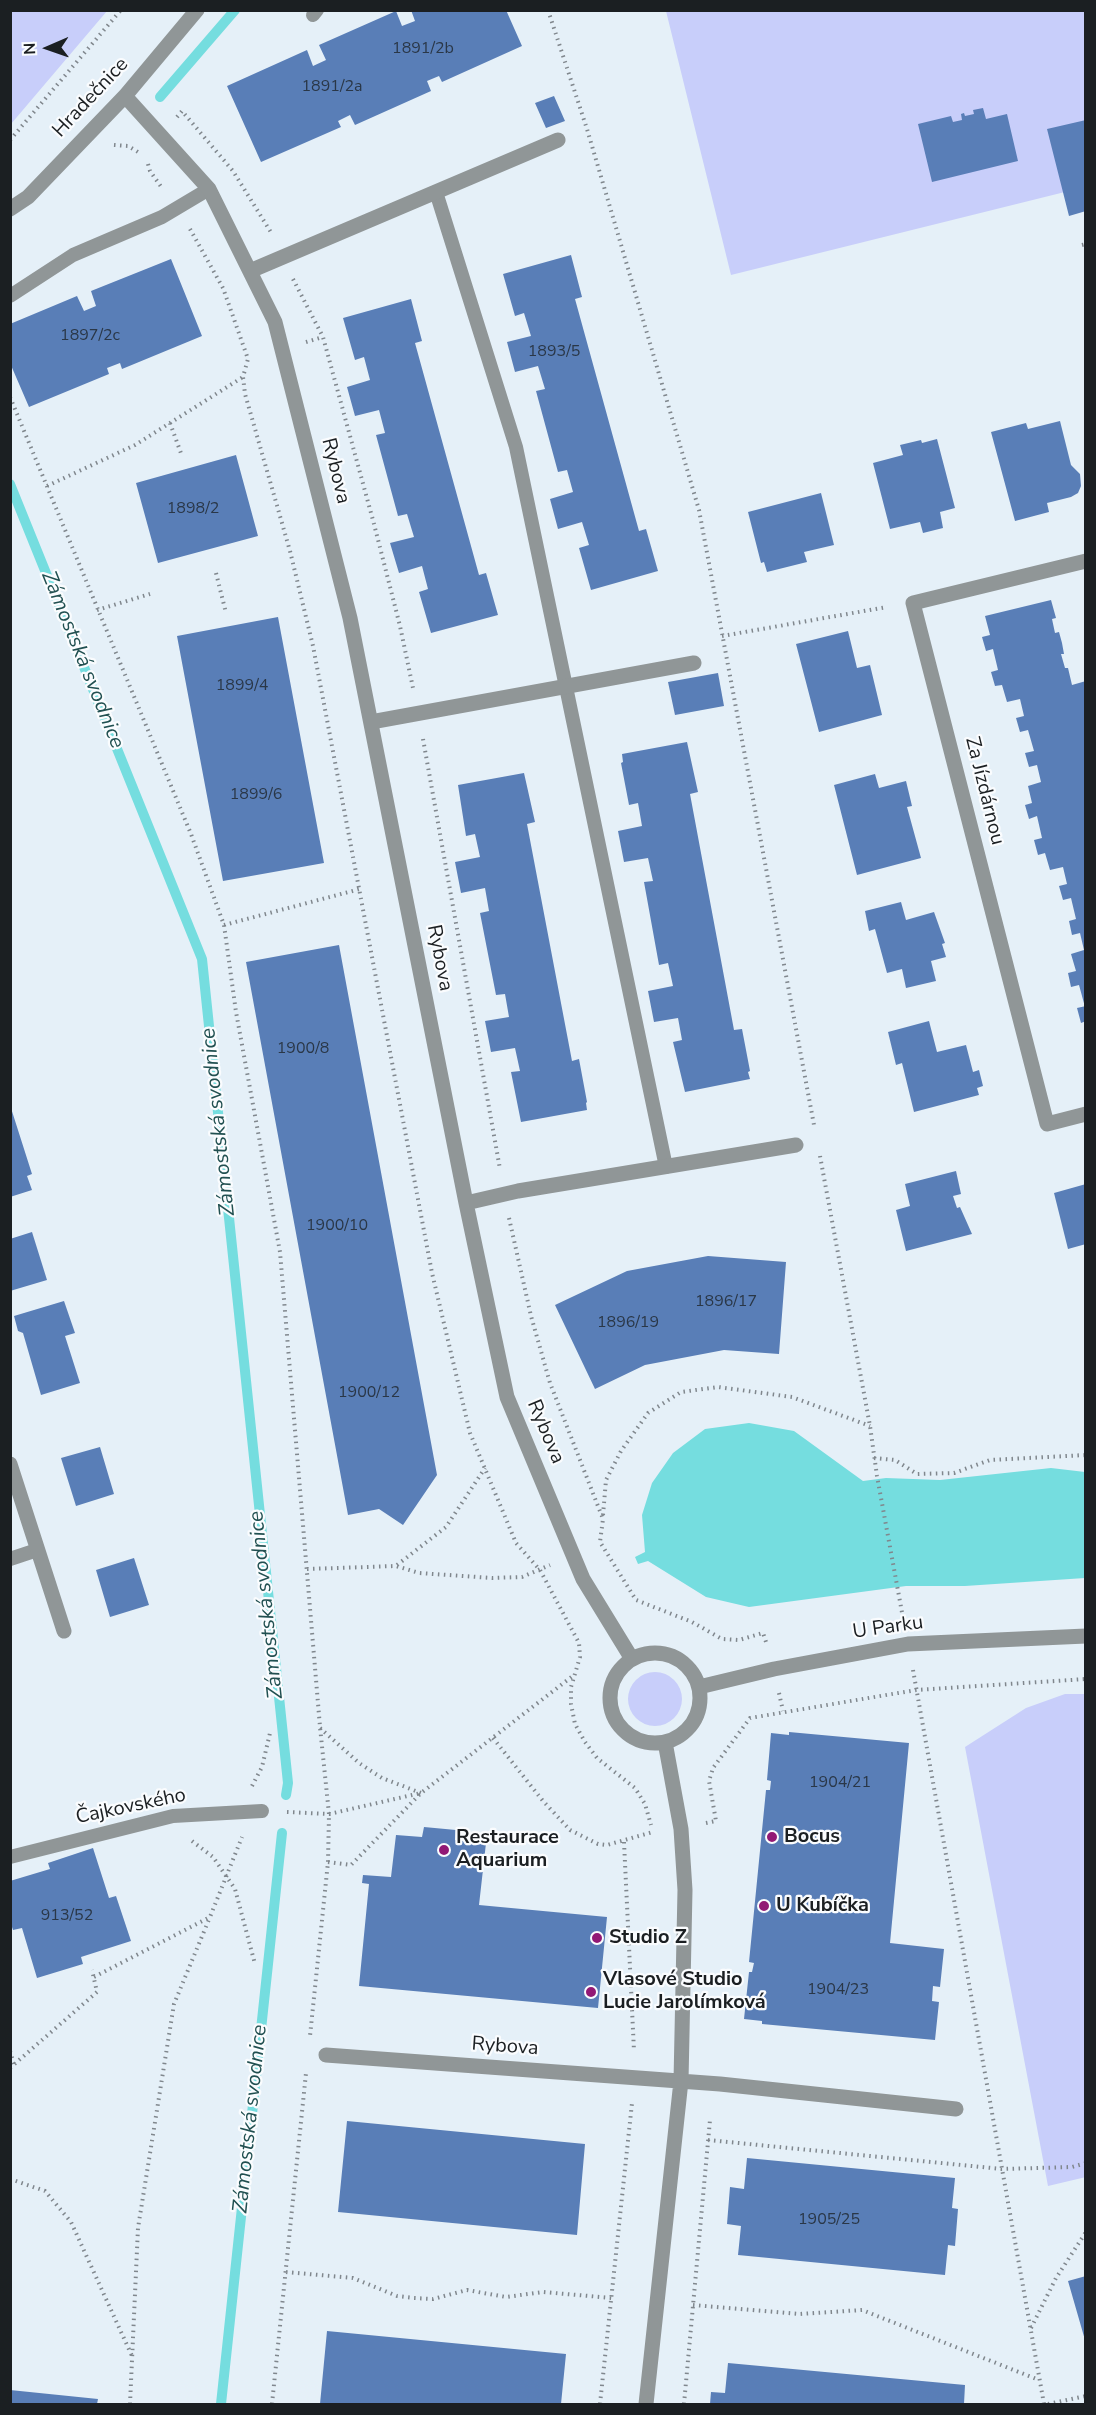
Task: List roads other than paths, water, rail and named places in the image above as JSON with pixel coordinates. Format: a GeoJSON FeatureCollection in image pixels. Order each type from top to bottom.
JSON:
{"type":"FeatureCollection","features":[{"type":"Feature","properties":{"kind":"street","name":"Hradečnice"},"geometry":{"type":"LineString","coordinates":[[10,209],[28,197],[125,96],[197,10]]}},
{"type":"Feature","properties":{"kind":"street","name":"Rybova"},"geometry":{"type":"LineString","coordinates":[[125,96],[209,189],[275,322],[350,618],[466,1203],[507,1397],[583,1579],[632,1659]]}},
{"type":"Feature","properties":{"kind":"street"},"geometry":{"type":"LineString","coordinates":[[250,271],[558,140]]}},
{"type":"Feature","properties":{"kind":"street","name":"Za Jízdárnou"},"geometry":{"type":"LineString","coordinates":[[1086,561],[914,603],[1047,1124],[1086,1114]]}},
{"type":"Feature","properties":{"kind":"street"},"geometry":{"type":"LineString","coordinates":[[371,722],[694,663]]}},
{"type":"Feature","properties":{"kind":"street"},"geometry":{"type":"LineString","coordinates":[[466,1203],[505,1194],[796,1145]]}},
{"type":"Feature","properties":{"kind":"street"},"geometry":{"type":"LineString","coordinates":[[10,1464],[64,1631]]}},
{"type":"Feature","properties":{"kind":"street","name":"U Parku"},"geometry":{"type":"LineString","coordinates":[[699,1687],[774,1669],[908,1644],[1086,1636]]}},
{"type":"Feature","properties":{"kind":"street"},"geometry":{"type":"LineString","coordinates":[[658,1653],[672,1656],[689,1669],[699,1687],[700,1701],[697,1715],[689,1728],[678,1737],[665,1742],[651,1743],[638,1740],[626,1733],[614,1715],[610,1695],[613,1681],[632,1659],[645,1654],[658,1653]]}},
{"type":"Feature","properties":{"kind":"street"},"geometry":{"type":"LineString","coordinates":[[646,2404],[681,2081],[685,1890],[681,1828],[665,1742]]}},
{"type":"Feature","properties":{"kind":"street","name":"Rybova"},"geometry":{"type":"LineString","coordinates":[[326,2055],[681,2081],[956,2109]]}},
{"type":"Feature","properties":{"kind":"lane"},"geometry":{"type":"LineString","coordinates":[[10,296],[73,255],[162,217],[209,189]]}},
{"type":"Feature","properties":{"kind":"lane"},"geometry":{"type":"LineString","coordinates":[[436,192],[516,447],[568,686],[666,1167]]}},
{"type":"Feature","properties":{"kind":"lane"},"geometry":{"type":"LineString","coordinates":[[10,1559],[38,1550]]}},
{"type":"Feature","properties":{"kind":"lane","name":"Čajkovského"},"geometry":{"type":"LineString","coordinates":[[10,1857],[173,1816],[258,1812]]}},
{"type":"Feature","properties":{"kind":"waterway","name":"Zámostská svodnice"},"geometry":{"type":"LineString","coordinates":[[160,97],[235,10]]}},
{"type":"Feature","properties":{"kind":"waterway","name":"Zámostská svodnice"},"geometry":{"type":"LineString","coordinates":[[10,484],[202,959],[288,1783],[286,1795]]}},
{"type":"Feature","properties":{"kind":"waterway","name":"Zámostská svodnice"},"geometry":{"type":"LineString","coordinates":[[221,2404],[282,1833]]}},
{"type":"Feature","properties":{"kind":"place","name":"Bocus"},"geometry":{"type":"Point","coordinates":[772,1837]}},
{"type":"Feature","properties":{"kind":"place","name":"Restaurace Aquarium"},"geometry":{"type":"Point","coordinates":[444,1850]}},
{"type":"Feature","properties":{"kind":"place","name":"U Kubíčka"},"geometry":{"type":"Point","coordinates":[764,1906]}},
{"type":"Feature","properties":{"kind":"place","name":"Studio Z"},"geometry":{"type":"Point","coordinates":[597,1938]}},
{"type":"Feature","properties":{"kind":"place","name":"Vlasové Studio Lucie Jarolímková"},"geometry":{"type":"Point","coordinates":[591,1992]}}]}
